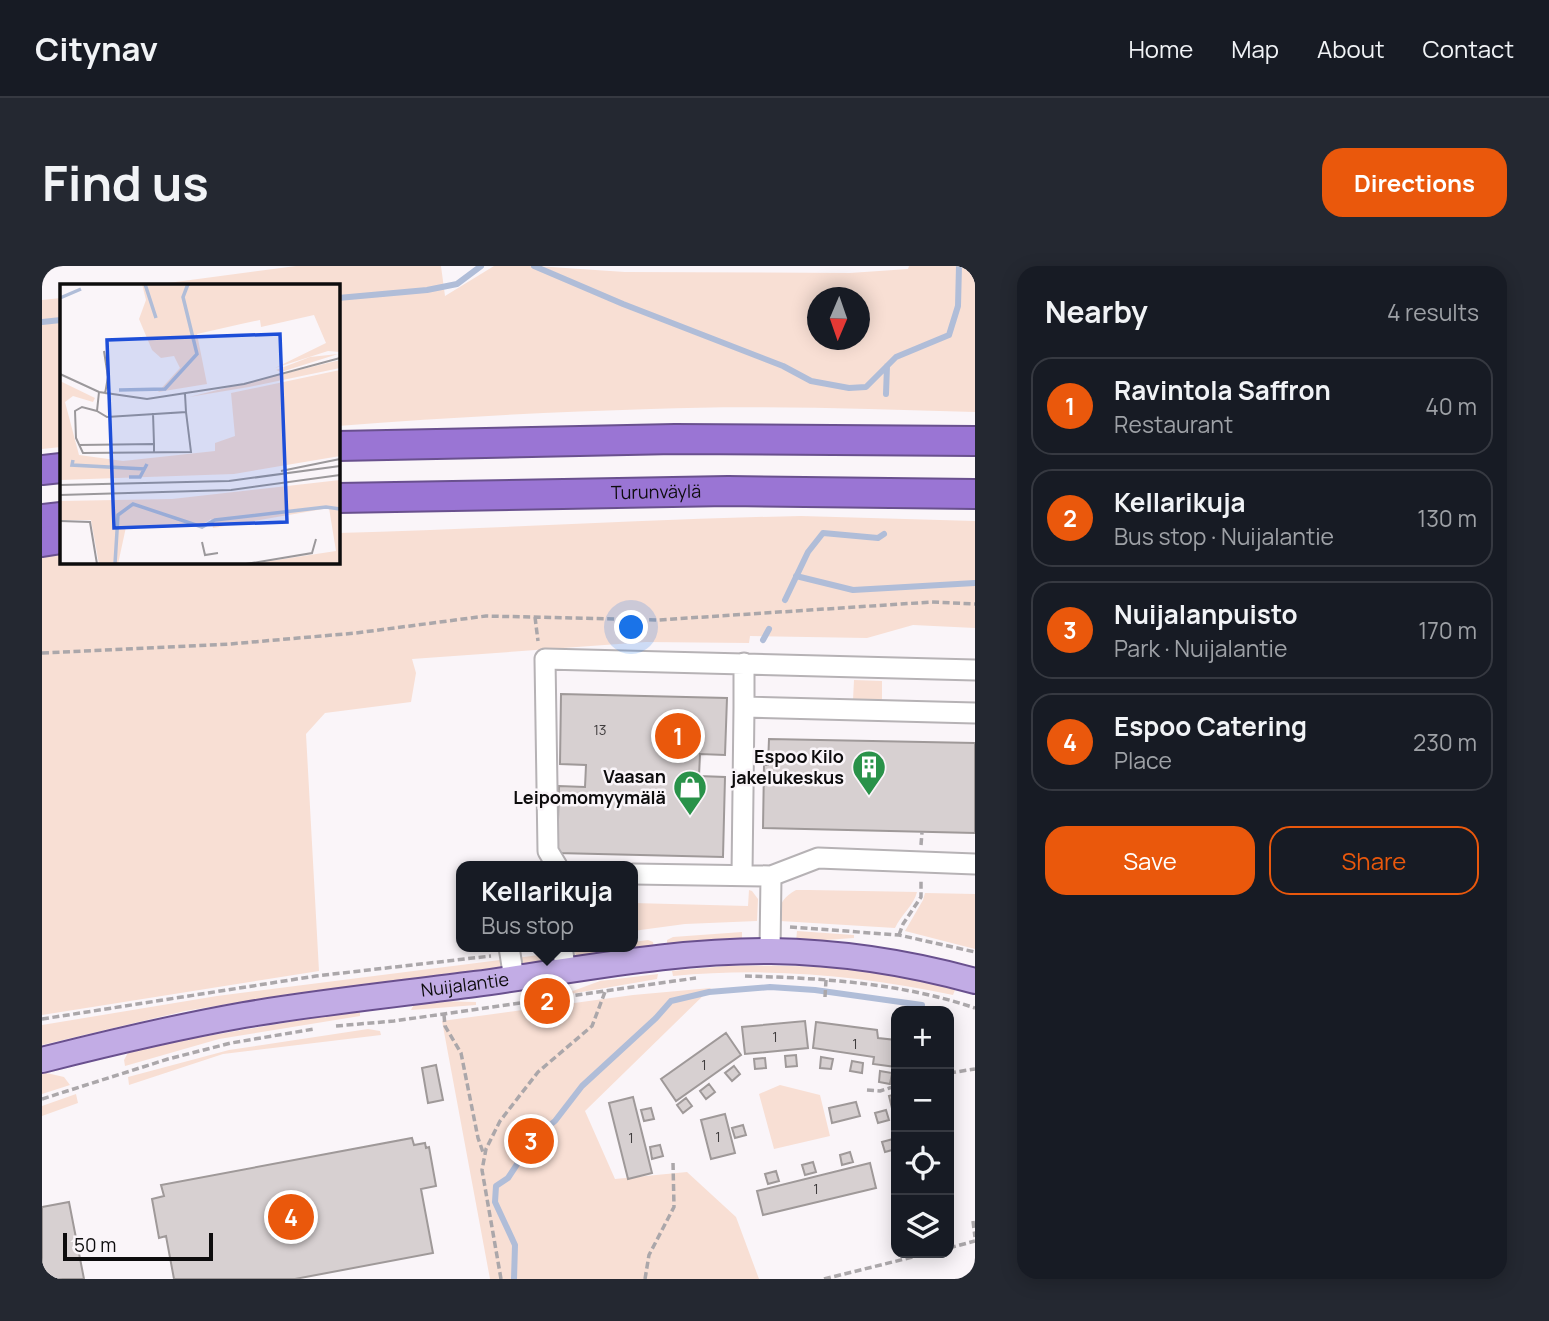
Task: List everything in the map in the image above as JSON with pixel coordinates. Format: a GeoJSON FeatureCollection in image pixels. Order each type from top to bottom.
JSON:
{"type":"FeatureCollection","features":[{"type":"Feature","properties":{"kind":"highway"},"geometry":{"type":"LineString","coordinates":[[340,446],[675,439],[975,441]]}},
{"type":"Feature","properties":{"kind":"highway"},"geometry":{"type":"LineString","coordinates":[[42,470],[60,468]]}},
{"type":"Feature","properties":{"kind":"highway","name":"Turunväylä"},"geometry":{"type":"LineString","coordinates":[[340,498],[728,491],[975,494]]}},
{"type":"Feature","properties":{"kind":"highway"},"geometry":{"type":"LineString","coordinates":[[42,519],[60,517]]}},
{"type":"Feature","properties":{"kind":"highway"},"geometry":{"type":"LineString","coordinates":[[42,542],[60,539]]}},
{"type":"Feature","properties":{"kind":"main road","name":"Nuijalantie"},"geometry":{"type":"LineString","coordinates":[[42,1060],[244,1016],[664,959],[770,951],[876,961],[975,981]]}},
{"type":"Feature","properties":{"kind":"lane"},"geometry":{"type":"LineString","coordinates":[[555,861],[548,851],[545,659],[975,670]]}},
{"type":"Feature","properties":{"kind":"lane"},"geometry":{"type":"LineString","coordinates":[[742,875],[744,663]]}},
{"type":"Feature","properties":{"kind":"lane"},"geometry":{"type":"LineString","coordinates":[[744,706],[975,713]]}},
{"type":"Feature","properties":{"kind":"lane"},"geometry":{"type":"LineString","coordinates":[[638,874],[771,876],[818,858],[975,864]]}},
{"type":"Feature","properties":{"kind":"lane"},"geometry":{"type":"LineString","coordinates":[[770,951],[771,876]]}},
{"type":"Feature","properties":{"kind":"lane"},"geometry":{"type":"LineString","coordinates":[[510,952],[514,978]]}},
{"type":"Feature","properties":{"kind":"lane"},"geometry":{"type":"LineString","coordinates":[[563,952],[566,972]]}},
{"type":"Feature","properties":{"kind":"path"},"geometry":{"type":"LineString","coordinates":[[42,653],[230,644],[356,633],[486,616],[658,620],[932,602],[975,604]]}},
{"type":"Feature","properties":{"kind":"path"},"geometry":{"type":"LineString","coordinates":[[535,617],[538,646],[545,659]]}},
{"type":"Feature","properties":{"kind":"path"},"geometry":{"type":"LineString","coordinates":[[899,935],[921,897],[922,832]]}},
{"type":"Feature","properties":{"kind":"path"},"geometry":{"type":"LineString","coordinates":[[42,1019],[316,976],[495,952]]}},
{"type":"Feature","properties":{"kind":"path"},"geometry":{"type":"LineString","coordinates":[[737,975],[826,980],[902,990],[975,1008]]}},
{"type":"Feature","properties":{"kind":"path"},"geometry":{"type":"LineString","coordinates":[[330,1026],[444,1015],[708,977]]}},
{"type":"Feature","properties":{"kind":"path"},"geometry":{"type":"LineString","coordinates":[[825,997],[826,980]]}},
{"type":"Feature","properties":{"kind":"path"},"geometry":{"type":"LineString","coordinates":[[501,1279],[482,1170],[485,1157],[500,1121],[520,1094],[538,1072],[592,1026],[605,992]]}},
{"type":"Feature","properties":{"kind":"path"},"geometry":{"type":"LineString","coordinates":[[444,1015],[445,1026],[461,1053],[478,1138],[485,1157]]}},
{"type":"Feature","properties":{"kind":"path"},"geometry":{"type":"LineString","coordinates":[[42,1099],[167,1059],[231,1043],[317,1028]]}},
{"type":"Feature","properties":{"kind":"path"},"geometry":{"type":"LineString","coordinates":[[954,1072],[975,1069]]}},
{"type":"Feature","properties":{"kind":"path"},"geometry":{"type":"LineString","coordinates":[[867,1090],[880,1091],[891,1088]]}},
{"type":"Feature","properties":{"kind":"path"},"geometry":{"type":"LineString","coordinates":[[645,1279],[649,1255],[674,1207],[673,1162]]}},
{"type":"Feature","properties":{"kind":"path"},"geometry":{"type":"LineString","coordinates":[[954,1246],[975,1239],[973,1221]]}},
{"type":"Feature","properties":{"kind":"path"},"geometry":{"type":"LineString","coordinates":[[824,1279],[909,1258]]}},
{"type":"Feature","properties":{"kind":"shaded area"},"geometry":{"type":"Polygon","coordinates":[[[296,266],[441,266],[445,296],[494,266],[625,272],[850,273],[908,269],[909,266],[975,266],[975,412],[692,408],[340,426],[340,284],[161,284],[296,266]]]}},
{"type":"Feature","properties":{"kind":"shaded area"},"geometry":{"type":"Polygon","coordinates":[[[60,298],[60,447],[42,449],[42,300],[60,298]]]}},
{"type":"Feature","properties":{"kind":"shaded area"},"geometry":{"type":"Polygon","coordinates":[[[801,516],[975,521],[975,628],[913,625],[867,638],[750,636],[749,643],[646,642],[412,659],[416,673],[411,702],[325,713],[306,734],[319,971],[42,1015],[42,557],[60,555],[60,564],[340,564],[340,533],[801,516]]]}},
{"type":"Feature","properties":{"kind":"shaded area"},"geometry":{"type":"Polygon","coordinates":[[[854,680],[882,681],[882,700],[853,700],[854,680]]]}},
{"type":"Feature","properties":{"kind":"shaded area"},"geometry":{"type":"Polygon","coordinates":[[[749,890],[758,899],[757,921],[685,924],[638,930],[638,903],[748,906],[749,890]]]}},
{"type":"Feature","properties":{"kind":"shaded area"},"geometry":{"type":"Polygon","coordinates":[[[796,890],[917,892],[895,928],[780,921],[782,902],[796,890]]]}},
{"type":"Feature","properties":{"kind":"shaded area"},"geometry":{"type":"Polygon","coordinates":[[[925,893],[975,894],[975,949],[905,931],[925,893]]]}},
{"type":"Feature","properties":{"kind":"shaded area"},"geometry":{"type":"Polygon","coordinates":[[[797,931],[854,935],[854,938],[796,942],[797,931]]]}},
{"type":"Feature","properties":{"kind":"shaded area"},"geometry":{"type":"Polygon","coordinates":[[[742,932],[742,941],[667,947],[667,940],[673,937],[742,932]]]}},
{"type":"Feature","properties":{"kind":"shaded area"},"geometry":{"type":"Polygon","coordinates":[[[638,941],[653,942],[654,948],[638,950],[638,941]]]}},
{"type":"Feature","properties":{"kind":"shaded area"},"geometry":{"type":"Polygon","coordinates":[[[574,952],[625,952],[581,958],[574,952]]]}},
{"type":"Feature","properties":{"kind":"shaded area"},"geometry":{"type":"Polygon","coordinates":[[[547,954],[547,957],[539,962],[290,994],[185,1011],[42,1045],[42,1025],[217,996],[547,954]]]}},
{"type":"Feature","properties":{"kind":"shaded area"},"geometry":{"type":"Polygon","coordinates":[[[726,966],[813,967],[871,972],[928,982],[955,990],[953,995],[883,982],[814,975],[744,972],[673,976],[672,971],[726,966]]]}},
{"type":"Feature","properties":{"kind":"shaded area"},"geometry":{"type":"Polygon","coordinates":[[[658,974],[657,979],[570,994],[600,981],[658,974]]]}},
{"type":"Feature","properties":{"kind":"shaded area"},"geometry":{"type":"Polygon","coordinates":[[[711,988],[585,1111],[615,1179],[687,1172],[736,1217],[759,1279],[490,1279],[442,1021],[633,995],[711,988]]]}},
{"type":"Feature","properties":{"kind":"shaded area"},"geometry":{"type":"Polygon","coordinates":[[[435,1001],[476,1002],[476,1005],[411,1010],[414,1004],[435,1001]]]}},
{"type":"Feature","properties":{"kind":"shaded area"},"geometry":{"type":"Polygon","coordinates":[[[360,1010],[360,1016],[219,1039],[125,1066],[124,1060],[130,1049],[360,1010]]]}},
{"type":"Feature","properties":{"kind":"shaded area"},"geometry":{"type":"Polygon","coordinates":[[[368,1029],[380,1031],[381,1035],[223,1054],[129,1085],[128,1077],[229,1050],[368,1029]]]}},
{"type":"Feature","properties":{"kind":"shaded area"},"geometry":{"type":"Polygon","coordinates":[[[42,1072],[64,1077],[70,1085],[42,1094],[42,1072]]]}},
{"type":"Feature","properties":{"kind":"shaded area"},"geometry":{"type":"Polygon","coordinates":[[[780,1085],[820,1095],[830,1136],[774,1149],[759,1094],[780,1085]]]}},
{"type":"Feature","properties":{"kind":"shaded area"},"geometry":{"type":"Polygon","coordinates":[[[76,1094],[78,1103],[42,1116],[42,1106],[76,1094]]]}},
{"type":"Feature","properties":{"kind":"building"},"geometry":{"type":"Polygon","coordinates":[[[561,694],[727,698],[725,755],[700,754],[699,776],[725,777],[723,857],[557,853],[559,786],[585,787],[586,765],[560,764],[561,694]]]}},
{"type":"Feature","properties":{"kind":"building","name":"Espoo Kilo jakelukeskus"},"geometry":{"type":"Polygon","coordinates":[[[769,739],[975,743],[975,833],[763,828],[764,765],[768,765],[769,739]]]}},
{"type":"Feature","properties":{"kind":"building"},"geometry":{"type":"Polygon","coordinates":[[[805,1021],[808,1048],[745,1054],[742,1027],[805,1021]]]}},
{"type":"Feature","properties":{"kind":"building"},"geometry":{"type":"Polygon","coordinates":[[[816,1022],[877,1030],[878,1038],[891,1039],[891,1066],[873,1064],[874,1057],[813,1048],[816,1022]]]}},
{"type":"Feature","properties":{"kind":"building"},"geometry":{"type":"Polygon","coordinates":[[[726,1033],[741,1055],[676,1101],[661,1079],[726,1033]]]}},
{"type":"Feature","properties":{"kind":"building"},"geometry":{"type":"Polygon","coordinates":[[[796,1055],[797,1066],[786,1067],[785,1056],[796,1055]]]}},
{"type":"Feature","properties":{"kind":"building"},"geometry":{"type":"Polygon","coordinates":[[[821,1057],[833,1059],[831,1069],[820,1068],[821,1057]]]}},
{"type":"Feature","properties":{"kind":"building"},"geometry":{"type":"Polygon","coordinates":[[[765,1058],[766,1068],[755,1069],[754,1059],[765,1058]]]}},
{"type":"Feature","properties":{"kind":"building"},"geometry":{"type":"Polygon","coordinates":[[[852,1061],[863,1063],[862,1073],[850,1071],[852,1061]]]}},
{"type":"Feature","properties":{"kind":"building"},"geometry":{"type":"Polygon","coordinates":[[[436,1065],[443,1100],[428,1103],[422,1068],[436,1065]]]}},
{"type":"Feature","properties":{"kind":"building"},"geometry":{"type":"Polygon","coordinates":[[[734,1066],[740,1074],[732,1081],[725,1073],[734,1066]]]}},
{"type":"Feature","properties":{"kind":"building"},"geometry":{"type":"Polygon","coordinates":[[[880,1071],[891,1073],[890,1084],[879,1082],[880,1071]]]}},
{"type":"Feature","properties":{"kind":"building"},"geometry":{"type":"Polygon","coordinates":[[[709,1084],[715,1092],[706,1099],[700,1091],[709,1084]]]}},
{"type":"Feature","properties":{"kind":"building"},"geometry":{"type":"Polygon","coordinates":[[[633,1097],[652,1173],[628,1179],[609,1103],[633,1097]]]}},
{"type":"Feature","properties":{"kind":"building"},"geometry":{"type":"Polygon","coordinates":[[[686,1098],[692,1106],[683,1113],[677,1105],[686,1098]]]}},
{"type":"Feature","properties":{"kind":"building"},"geometry":{"type":"Polygon","coordinates":[[[856,1102],[860,1116],[832,1123],[829,1108],[856,1102]]]}},
{"type":"Feature","properties":{"kind":"building"},"geometry":{"type":"Polygon","coordinates":[[[651,1108],[654,1119],[644,1121],[641,1110],[651,1108]]]}},
{"type":"Feature","properties":{"kind":"building"},"geometry":{"type":"Polygon","coordinates":[[[886,1110],[889,1120],[878,1123],[875,1113],[886,1110]]]}},
{"type":"Feature","properties":{"kind":"building"},"geometry":{"type":"Polygon","coordinates":[[[725,1114],[735,1153],[711,1159],[701,1120],[725,1114]]]}},
{"type":"Feature","properties":{"kind":"building"},"geometry":{"type":"Polygon","coordinates":[[[743,1125],[746,1135],[735,1138],[732,1128],[743,1125]]]}},
{"type":"Feature","properties":{"kind":"building"},"geometry":{"type":"Polygon","coordinates":[[[412,1138],[414,1145],[425,1143],[426,1148],[429,1147],[436,1186],[421,1189],[433,1253],[295,1279],[174,1279],[166,1236],[159,1238],[152,1199],[164,1196],[161,1185],[412,1138]]]}},
{"type":"Feature","properties":{"kind":"building"},"geometry":{"type":"Polygon","coordinates":[[[891,1140],[891,1150],[885,1152],[882,1142],[891,1140]]]}},
{"type":"Feature","properties":{"kind":"building"},"geometry":{"type":"Polygon","coordinates":[[[660,1145],[663,1156],[652,1159],[650,1147],[660,1145]]]}},
{"type":"Feature","properties":{"kind":"building"},"geometry":{"type":"Polygon","coordinates":[[[850,1152],[853,1162],[842,1165],[840,1155],[850,1152]]]}},
{"type":"Feature","properties":{"kind":"building"},"geometry":{"type":"Polygon","coordinates":[[[813,1162],[816,1172],[805,1175],[802,1165],[813,1162]]]}},
{"type":"Feature","properties":{"kind":"building"},"geometry":{"type":"Polygon","coordinates":[[[870,1163],[876,1188],[763,1215],[757,1191],[870,1163]]]}},
{"type":"Feature","properties":{"kind":"building"},"geometry":{"type":"Polygon","coordinates":[[[776,1171],[779,1181],[768,1184],[765,1174],[776,1171]]]}},
{"type":"Feature","properties":{"kind":"building"},"geometry":{"type":"Polygon","coordinates":[[[69,1202],[84,1279],[42,1279],[42,1207],[69,1202]]]}},
{"type":"Feature","properties":{"kind":"waterway"},"geometry":{"type":"LineString","coordinates":[[340,298],[427,290],[457,284],[481,266]]}},
{"type":"Feature","properties":{"kind":"waterway"},"geometry":{"type":"LineString","coordinates":[[534,266],[783,366],[811,381],[849,388],[866,387],[896,357],[949,335],[958,306],[959,266]]}},
{"type":"Feature","properties":{"kind":"waterway"},"geometry":{"type":"LineString","coordinates":[[42,322],[60,320]]}},
{"type":"Feature","properties":{"kind":"waterway"},"geometry":{"type":"LineString","coordinates":[[886,394],[887,366]]}},
{"type":"Feature","properties":{"kind":"waterway"},"geometry":{"type":"LineString","coordinates":[[785,600],[808,552],[823,533],[878,538],[884,534]]}},
{"type":"Feature","properties":{"kind":"waterway"},"geometry":{"type":"LineString","coordinates":[[796,576],[853,590],[975,583]]}},
{"type":"Feature","properties":{"kind":"waterway"},"geometry":{"type":"LineString","coordinates":[[763,640],[769,629]]}},
{"type":"Feature","properties":{"kind":"waterway"},"geometry":{"type":"LineString","coordinates":[[514,1279],[515,1245],[495,1202],[496,1186],[508,1178],[535,1137],[555,1121],[582,1086],[671,1001],[709,992],[770,987],[815,990],[922,1005]]}},
{"type":"Feature","properties":{"kind":"place","name":"Ravintola Saffron"},"geometry":{"type":"Point","coordinates":[678,736]}},
{"type":"Feature","properties":{"kind":"place","name":"Espoo Kilo jakelukeskus"},"geometry":{"type":"Point","coordinates":[869,797]}},
{"type":"Feature","properties":{"kind":"place","name":"Vaasan Leipomomyymälä"},"geometry":{"type":"Point","coordinates":[690,817]}},
{"type":"Feature","properties":{"kind":"place","name":"Kellarikuja"},"geometry":{"type":"Point","coordinates":[547,1001]}},
{"type":"Feature","properties":{"kind":"place","name":"Nuijalanpuisto"},"geometry":{"type":"Point","coordinates":[531,1141]}},
{"type":"Feature","properties":{"kind":"place","name":"Espoo Catering"},"geometry":{"type":"Point","coordinates":[291,1217]}}]}
